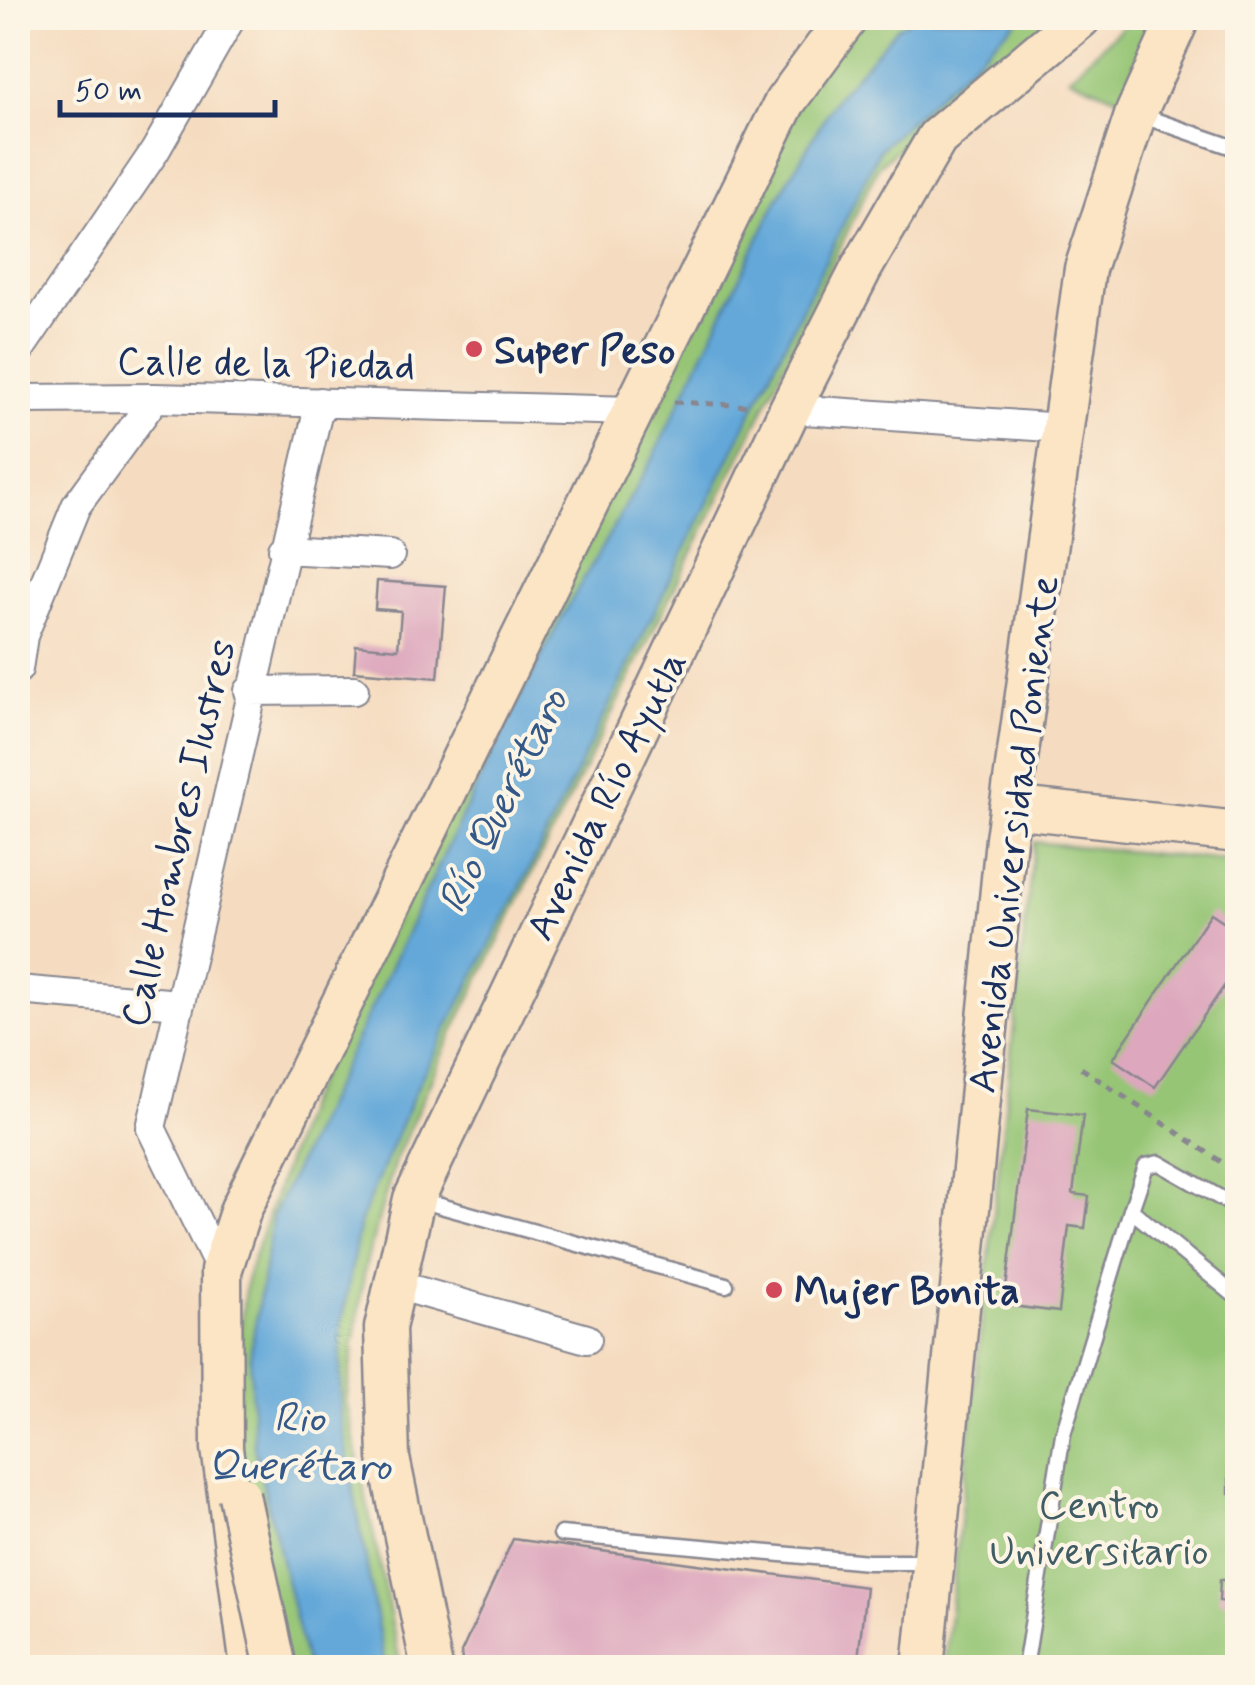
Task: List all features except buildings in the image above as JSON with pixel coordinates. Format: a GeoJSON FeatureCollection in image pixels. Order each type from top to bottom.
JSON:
{"type":"FeatureCollection","features":[{"type":"Feature","properties":{"kind":"main road"},"geometry":{"type":"LineString","coordinates":[[250,1668],[222,1448],[221,1271],[241,1209],[785,102],[847,18]]}},
{"type":"Feature","properties":{"kind":"main road","name":"Avenida Río Ayutla"},"geometry":{"type":"LineString","coordinates":[[432,1668],[389,1458],[384,1328],[414,1198],[776,408],[862,269],[936,138],[1080,18]]}},
{"type":"Feature","properties":{"kind":"main road","name":"Avenida Universidad Poniente"},"geometry":{"type":"LineString","coordinates":[[923,1668],[1010,807],[1085,269],[1136,113],[1179,18]]}},
{"type":"Feature","properties":{"kind":"main road"},"geometry":{"type":"LineString","coordinates":[[1010,807],[1238,832]]}},
{"type":"Feature","properties":{"kind":"main road"},"geometry":{"type":"LineString","coordinates":[[222,1448],[239,1495],[276,1668]]}},
{"type":"Feature","properties":{"kind":"street"},"geometry":{"type":"LineString","coordinates":[[18,352],[155,150],[231,18]]}},
{"type":"Feature","properties":{"kind":"street"},"geometry":{"type":"LineString","coordinates":[[18,670],[23,636],[76,506],[155,398]]}},
{"type":"Feature","properties":{"kind":"street","name":"Calle de la Piedad"},"geometry":{"type":"LineString","coordinates":[[18,399],[155,398],[633,411]]}},
{"type":"Feature","properties":{"kind":"street","name":"Calle Hombres Ilustres"},"geometry":{"type":"LineString","coordinates":[[221,1271],[151,1128],[249,691],[320,402]]}},
{"type":"Feature","properties":{"kind":"street"},"geometry":{"type":"LineString","coordinates":[[776,408],[1062,428]]}},
{"type":"Feature","properties":{"kind":"street"},"geometry":{"type":"LineString","coordinates":[[283,549],[390,556]]}},
{"type":"Feature","properties":{"kind":"street"},"geometry":{"type":"LineString","coordinates":[[249,691],[354,690]]}},
{"type":"Feature","properties":{"kind":"street"},"geometry":{"type":"LineString","coordinates":[[18,990],[179,1004]]}},
{"type":"Feature","properties":{"kind":"street"},"geometry":{"type":"LineString","coordinates":[[393,1284],[587,1339]]}},
{"type":"Feature","properties":{"kind":"lane"},"geometry":{"type":"LineString","coordinates":[[1136,113],[1238,149]]}},
{"type":"Feature","properties":{"kind":"lane"},"geometry":{"type":"LineString","coordinates":[[1024,1668],[1063,1434],[1142,1172],[1146,1166],[1159,1163],[1238,1208]]}},
{"type":"Feature","properties":{"kind":"lane"},"geometry":{"type":"LineString","coordinates":[[414,1198],[726,1285]]}},
{"type":"Feature","properties":{"kind":"lane"},"geometry":{"type":"LineString","coordinates":[[1131,1210],[1238,1298]]}},
{"type":"Feature","properties":{"kind":"lane"},"geometry":{"type":"LineString","coordinates":[[561,1534],[868,1562],[934,1562]]}},
{"type":"Feature","properties":{"kind":"path"},"geometry":{"type":"LineString","coordinates":[[677,402],[776,408]]}},
{"type":"Feature","properties":{"kind":"path"},"geometry":{"type":"LineString","coordinates":[[1081,1068],[1238,1172]]}},
{"type":"Feature","properties":{"kind":"green space","name":"Rio Querétaro"},"geometry":{"type":"Polygon","coordinates":[[[856,18],[1055,18],[879,165],[761,414],[446,1046],[395,1161],[365,1267],[346,1401],[401,1667],[271,1668],[230,1422],[246,1280],[305,1107],[773,139],[856,18]]]}},
{"type":"Feature","properties":{"kind":"green space"},"geometry":{"type":"Polygon","coordinates":[[[1132,18],[1172,18],[1127,102],[1069,77],[1132,18]]]}},
{"type":"Feature","properties":{"kind":"green space","name":"Centro Universitario"},"geometry":{"type":"Polygon","coordinates":[[[1034,842],[1237,862],[1237,1667],[944,1668],[1034,842]]]}},
{"type":"Feature","properties":{"kind":"water","name":"Rio Querétaro"},"geometry":{"type":"Polygon","coordinates":[[[915,18],[1020,18],[880,149],[529,870],[419,1083],[360,1221],[341,1326],[340,1415],[385,1667],[307,1667],[254,1447],[250,1356],[273,1215],[506,724],[652,460],[777,200],[836,98],[899,26],[915,18]]]}},
{"type":"Feature","properties":{"kind":"place","name":"Super Peso"},"geometry":{"type":"Point","coordinates":[474,349]}},
{"type":"Feature","properties":{"kind":"place","name":"Mujer Bonita"},"geometry":{"type":"Point","coordinates":[774,1290]}},
{"type":"Feature","properties":{"kind":"water label","name":"Río Querétaro"},"geometry":{"type":"Point","coordinates":[501,800]}}]}
